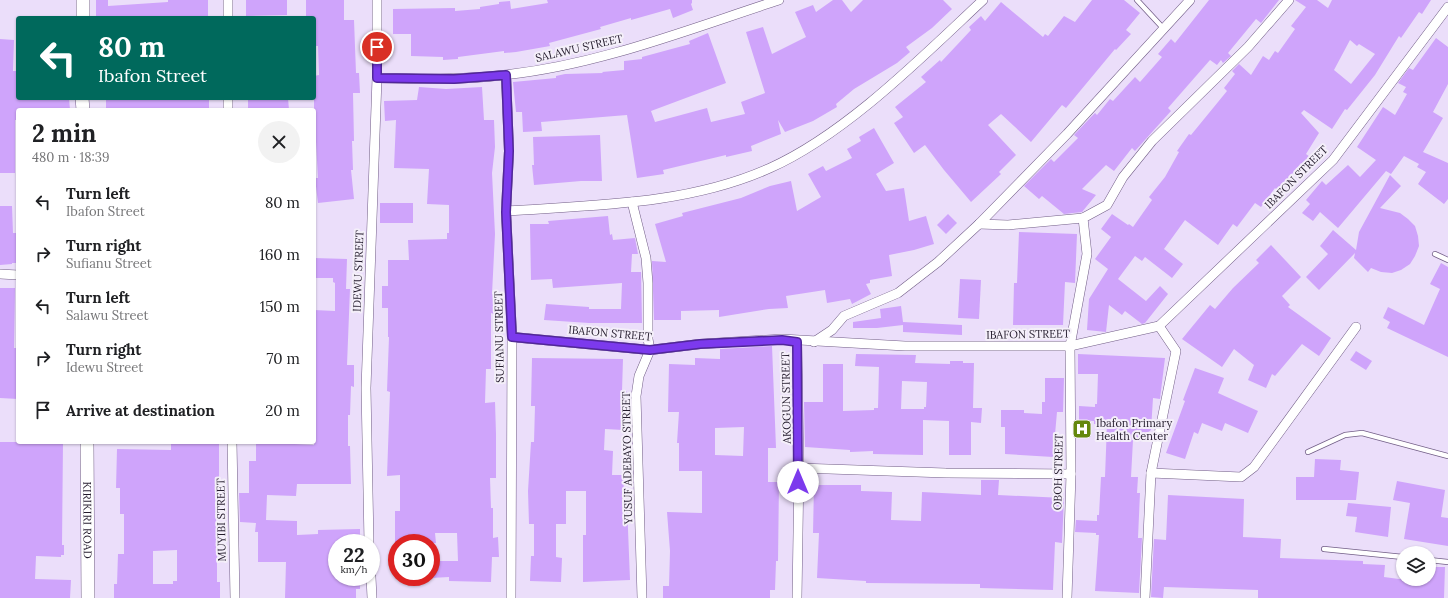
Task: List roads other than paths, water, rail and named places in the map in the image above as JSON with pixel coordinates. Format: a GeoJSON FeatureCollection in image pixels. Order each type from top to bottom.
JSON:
{"type":"FeatureCollection","features":[{"type":"Feature","properties":{"kind":"main road"},"geometry":{"type":"LineString","coordinates":[[83,0],[83,16]]}},
{"type":"Feature","properties":{"kind":"main road","name":"KIRIKIRI ROAD"},"geometry":{"type":"LineString","coordinates":[[87,444],[88,598]]}},
{"type":"Feature","properties":{"kind":"street"},"geometry":{"type":"LineString","coordinates":[[228,0],[228,16]]}},
{"type":"Feature","properties":{"kind":"street","name":"IDEWU STREET"},"geometry":{"type":"LineString","coordinates":[[368,534],[366,388],[377,78],[377,0]]}},
{"type":"Feature","properties":{"kind":"street","name":"SALAWU STREET"},"geometry":{"type":"LineString","coordinates":[[377,78],[454,79],[506,75],[585,61],[625,50],[779,0]]}},
{"type":"Feature","properties":{"kind":"street"},"geometry":{"type":"LineString","coordinates":[[506,212],[632,202],[703,190],[740,180],[770,168],[799,153],[851,117],[891,85],[983,0]]}},
{"type":"Feature","properties":{"kind":"street"},"geometry":{"type":"LineString","coordinates":[[814,342],[832,330],[844,316],[898,293],[938,262],[1067,134],[1190,0]]}},
{"type":"Feature","properties":{"kind":"street"},"geometry":{"type":"LineString","coordinates":[[978,224],[1008,225],[1083,218],[1107,205],[1123,176],[1152,141],[1248,47],[1289,0]]}},
{"type":"Feature","properties":{"kind":"street","name":"IBAFON STREET"},"geometry":{"type":"LineString","coordinates":[[512,337],[650,350],[700,344],[782,340],[797,342],[905,346],[1070,346],[1159,326],[1332,160],[1448,7]]}},
{"type":"Feature","properties":{"kind":"street","name":"SUFIANU STREET"},"geometry":{"type":"LineString","coordinates":[[506,75],[509,151],[506,212],[512,337],[512,598]]}},
{"type":"Feature","properties":{"kind":"street","name":"YUSUF ADEBAYO STREET"},"geometry":{"type":"LineString","coordinates":[[632,202],[646,258],[648,283],[648,339],[650,350],[639,376],[636,396],[642,598]]}},
{"type":"Feature","properties":{"kind":"street","name":"OBOH STREET"},"geometry":{"type":"LineString","coordinates":[[1067,598],[1071,474],[1070,346],[1087,254],[1083,218]]}},
{"type":"Feature","properties":{"kind":"street"},"geometry":{"type":"LineString","coordinates":[[0,274],[16,275]]}},
{"type":"Feature","properties":{"kind":"street"},"geometry":{"type":"LineString","coordinates":[[1145,598],[1151,473],[1176,351],[1159,326]]}},
{"type":"Feature","properties":{"kind":"street"},"geometry":{"type":"LineString","coordinates":[[1151,473],[1241,477],[1254,467],[1356,327]]}},
{"type":"Feature","properties":{"kind":"street","name":"AKOGUN STREET"},"geometry":{"type":"LineString","coordinates":[[797,342],[797,598]]}},
{"type":"Feature","properties":{"kind":"street","name":"MUYIBI STREET"},"geometry":{"type":"LineString","coordinates":[[232,444],[235,598]]}},
{"type":"Feature","properties":{"kind":"street"},"geometry":{"type":"LineString","coordinates":[[798,468],[946,473],[1071,474]]}},
{"type":"Feature","properties":{"kind":"street"},"geometry":{"type":"LineString","coordinates":[[371,586],[372,598]]}},
{"type":"Feature","properties":{"kind":"lane"},"geometry":{"type":"LineString","coordinates":[[1136,0],[1163,28]]}},
{"type":"Feature","properties":{"kind":"lane"},"geometry":{"type":"LineString","coordinates":[[1435,254],[1448,260]]}},
{"type":"Feature","properties":{"kind":"lane"},"geometry":{"type":"LineString","coordinates":[[1308,452],[1345,435],[1362,433],[1448,456]]}},
{"type":"Feature","properties":{"kind":"lane"},"geometry":{"type":"LineString","coordinates":[[1324,548],[1396,556]]}},
{"type":"Feature","properties":{"kind":"lane"},"geometry":{"type":"LineString","coordinates":[[1436,561],[1448,562]]}},
{"type":"Feature","properties":{"kind":"place","name":"Ibafon Primary Health Center"},"geometry":{"type":"Point","coordinates":[1082,429]}}]}
